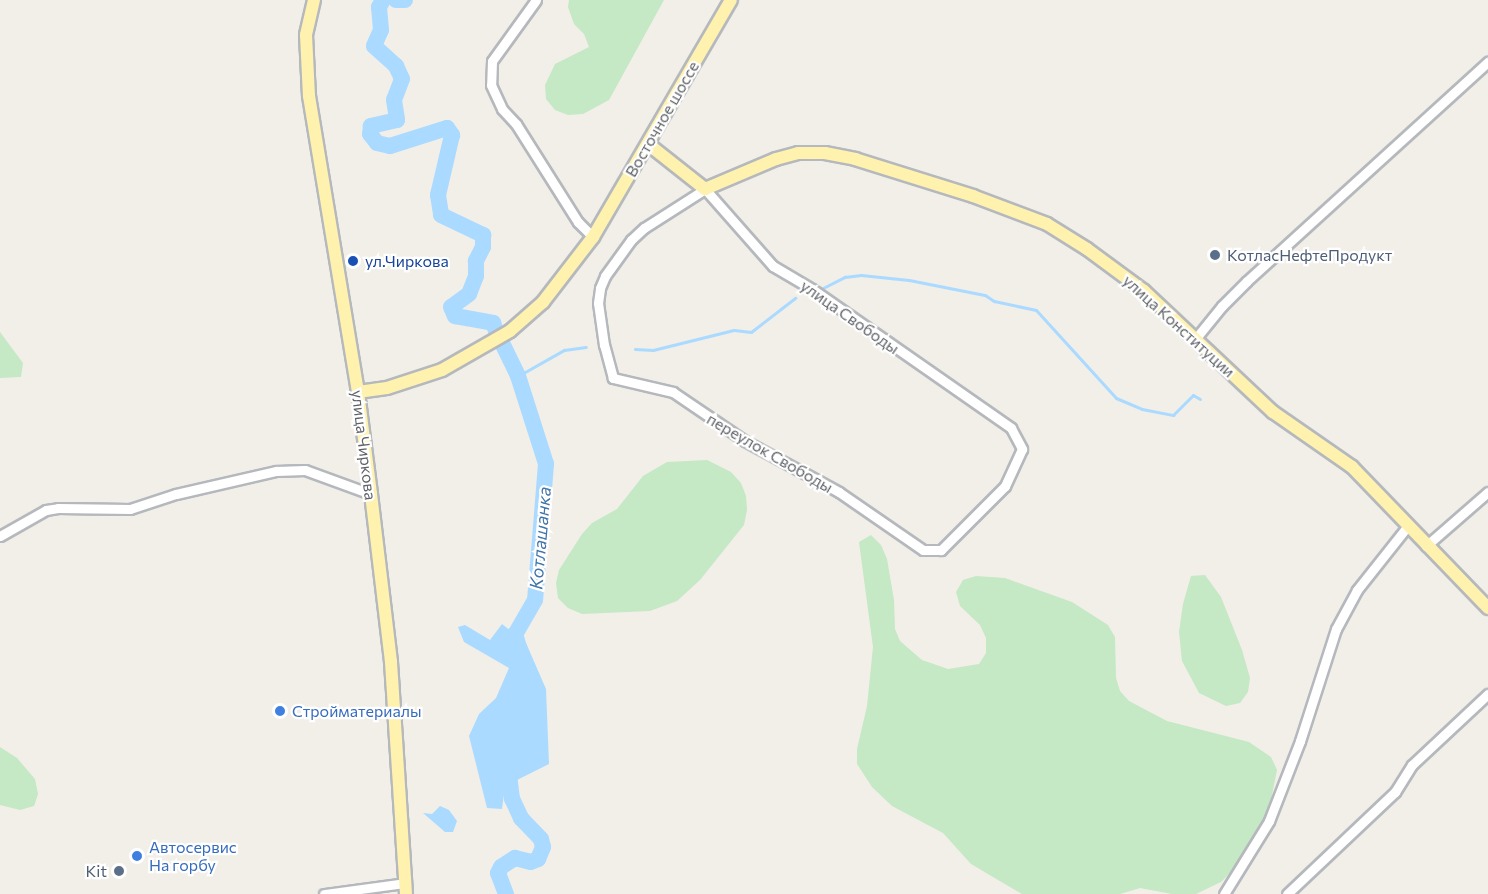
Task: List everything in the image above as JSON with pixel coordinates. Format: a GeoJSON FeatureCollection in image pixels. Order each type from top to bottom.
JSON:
{"type":"FeatureCollection","features":[{"type":"Feature","properties":{"kind":"main road","name":"улица Чиркова"},"geometry":{"type":"LineString","coordinates":[[314,0],[306,34],[309,96],[358,392],[371,494],[391,662],[406,889]]}},
{"type":"Feature","properties":{"kind":"main road","name":"Восточное шоссе"},"geometry":{"type":"LineString","coordinates":[[358,392],[415,381],[464,359],[510,331],[543,302],[592,237],[731,0]]}},
{"type":"Feature","properties":{"kind":"main road"},"geometry":{"type":"LineString","coordinates":[[648,144],[705,189]]}},
{"type":"Feature","properties":{"kind":"main road","name":"улица Конституции"},"geometry":{"type":"LineString","coordinates":[[705,189],[776,159],[798,153],[825,153],[855,159],[973,196],[1047,224],[1088,249],[1144,291],[1274,412],[1352,467],[1407,527],[1488,608]]}},
{"type":"Feature","properties":{"kind":"street"},"geometry":{"type":"LineString","coordinates":[[536,0],[492,61],[491,86],[502,109],[516,124],[578,222],[592,237]]}},
{"type":"Feature","properties":{"kind":"street"},"geometry":{"type":"LineString","coordinates":[[1196,338],[1222,306],[1247,281],[1488,62]]}},
{"type":"Feature","properties":{"kind":"street","name":"переулок Свободы"},"geometry":{"type":"LineString","coordinates":[[705,189],[644,228],[631,240],[605,276],[600,288],[598,303],[604,345],[613,378],[673,392],[745,441],[839,492],[922,550]]}},
{"type":"Feature","properties":{"kind":"street","name":"улица Свободы"},"geometry":{"type":"LineString","coordinates":[[705,189],[773,266],[812,289],[1011,428],[1022,449],[1005,486],[941,550],[922,550]]}},
{"type":"Feature","properties":{"kind":"street"},"geometry":{"type":"LineString","coordinates":[[0,536],[46,510],[58,508],[130,509],[176,494],[276,471],[305,470],[371,494]]}},
{"type":"Feature","properties":{"kind":"street"},"geometry":{"type":"LineString","coordinates":[[1426,546],[1488,492]]}},
{"type":"Feature","properties":{"kind":"street"},"geometry":{"type":"LineString","coordinates":[[1224,894],[1269,821],[1300,741],[1336,629],[1357,590],[1407,527]]}},
{"type":"Feature","properties":{"kind":"street"},"geometry":{"type":"LineString","coordinates":[[1287,894],[1395,792],[1412,765],[1488,694]]}},
{"type":"Feature","properties":{"kind":"street"},"geometry":{"type":"LineString","coordinates":[[324,894],[406,889]]}},
{"type":"Feature","properties":{"kind":"green space"},"geometry":{"type":"Polygon","coordinates":[[[569,0],[664,0],[609,100],[583,114],[568,115],[555,110],[546,99],[545,85],[555,64],[589,47],[584,34],[574,24],[568,7],[569,0]]]}},
{"type":"Feature","properties":{"kind":"green space"},"geometry":{"type":"Polygon","coordinates":[[[0,332],[23,363],[21,377],[0,378],[0,332]]]}},
{"type":"Feature","properties":{"kind":"green space"},"geometry":{"type":"Polygon","coordinates":[[[707,460],[731,472],[741,483],[746,496],[747,510],[744,525],[700,580],[677,601],[650,611],[582,614],[568,608],[558,598],[556,583],[559,570],[582,534],[592,523],[617,509],[643,476],[667,462],[707,460]]]}},
{"type":"Feature","properties":{"kind":"green space"},"geometry":{"type":"Polygon","coordinates":[[[871,535],[881,545],[887,559],[894,600],[895,629],[900,641],[922,660],[948,669],[979,664],[986,653],[986,638],[980,625],[960,606],[956,592],[963,580],[976,576],[1005,578],[1072,602],[1108,625],[1115,637],[1116,678],[1120,691],[1129,701],[1167,721],[1249,742],[1271,757],[1277,770],[1269,810],[1258,837],[1243,860],[1221,882],[1196,894],[1172,894],[1140,888],[1120,894],[1022,894],[971,864],[943,833],[892,806],[872,787],[857,764],[857,749],[867,706],[873,647],[859,542],[871,535]]]}},
{"type":"Feature","properties":{"kind":"green space"},"geometry":{"type":"Polygon","coordinates":[[[1205,575],[1221,597],[1242,650],[1250,678],[1248,692],[1240,703],[1226,706],[1199,693],[1182,661],[1179,632],[1183,604],[1191,576],[1205,575]]]}},
{"type":"Feature","properties":{"kind":"green space"},"geometry":{"type":"Polygon","coordinates":[[[0,747],[17,758],[35,779],[38,794],[34,806],[20,810],[0,805],[0,747]]]}},
{"type":"Feature","properties":{"kind":"water"},"geometry":{"type":"Polygon","coordinates":[[[502,624],[526,643],[546,689],[549,764],[505,786],[502,809],[487,808],[469,736],[479,714],[496,698],[509,668],[464,642],[458,627],[465,625],[490,640],[502,624]]]}},
{"type":"Feature","properties":{"kind":"water"},"geometry":{"type":"Polygon","coordinates":[[[440,806],[449,810],[457,821],[453,832],[445,832],[423,813],[432,814],[440,806]]]}},
{"type":"Feature","properties":{"kind":"waterway"},"geometry":{"type":"LineString","coordinates":[[383,0],[379,7],[381,30],[374,46],[396,66],[402,79],[394,100],[397,120],[371,126],[370,134],[377,143],[390,146],[447,128],[452,135],[438,195],[441,215],[483,235],[483,247],[476,261],[476,276],[469,294],[451,307],[455,316],[493,323],[496,331]]}},
{"type":"Feature","properties":{"kind":"waterway"},"geometry":{"type":"LineString","coordinates":[[396,0],[405,0]]}},
{"type":"Feature","properties":{"kind":"waterway"},"geometry":{"type":"LineString","coordinates":[[823,288],[845,277],[861,275],[909,280],[985,295],[994,301],[1036,310],[1116,398],[1142,409],[1173,415],[1193,395],[1200,399]]}},
{"type":"Feature","properties":{"kind":"waterway"},"geometry":{"type":"LineString","coordinates":[[635,349],[653,350],[734,330],[751,332],[795,298]]}},
{"type":"Feature","properties":{"kind":"waterway","name":"Котлашанка"},"geometry":{"type":"LineString","coordinates":[[503,345],[518,376],[546,464],[535,600],[515,634],[521,654]]}},
{"type":"Feature","properties":{"kind":"waterway"},"geometry":{"type":"LineString","coordinates":[[518,376],[564,350],[586,347]]}},
{"type":"Feature","properties":{"kind":"waterway","name":"Котлашанка"},"geometry":{"type":"LineString","coordinates":[[506,894],[498,873],[501,867],[515,858],[531,862],[538,859],[543,847],[541,839],[521,818],[512,799],[509,774],[514,764]]}},
{"type":"Feature","properties":{"kind":"place","name":"КотласНефтеПродукт"},"geometry":{"type":"Point","coordinates":[1215,255]}},
{"type":"Feature","properties":{"kind":"place","name":"ул.Чиркова"},"geometry":{"type":"Point","coordinates":[353,261]}},
{"type":"Feature","properties":{"kind":"place","name":"Стройматериалы"},"geometry":{"type":"Point","coordinates":[280,711]}},
{"type":"Feature","properties":{"kind":"place","name":"Автосервис На горбу"},"geometry":{"type":"Point","coordinates":[137,856]}},
{"type":"Feature","properties":{"kind":"place","name":"Kit"},"geometry":{"type":"Point","coordinates":[119,871]}}]}
